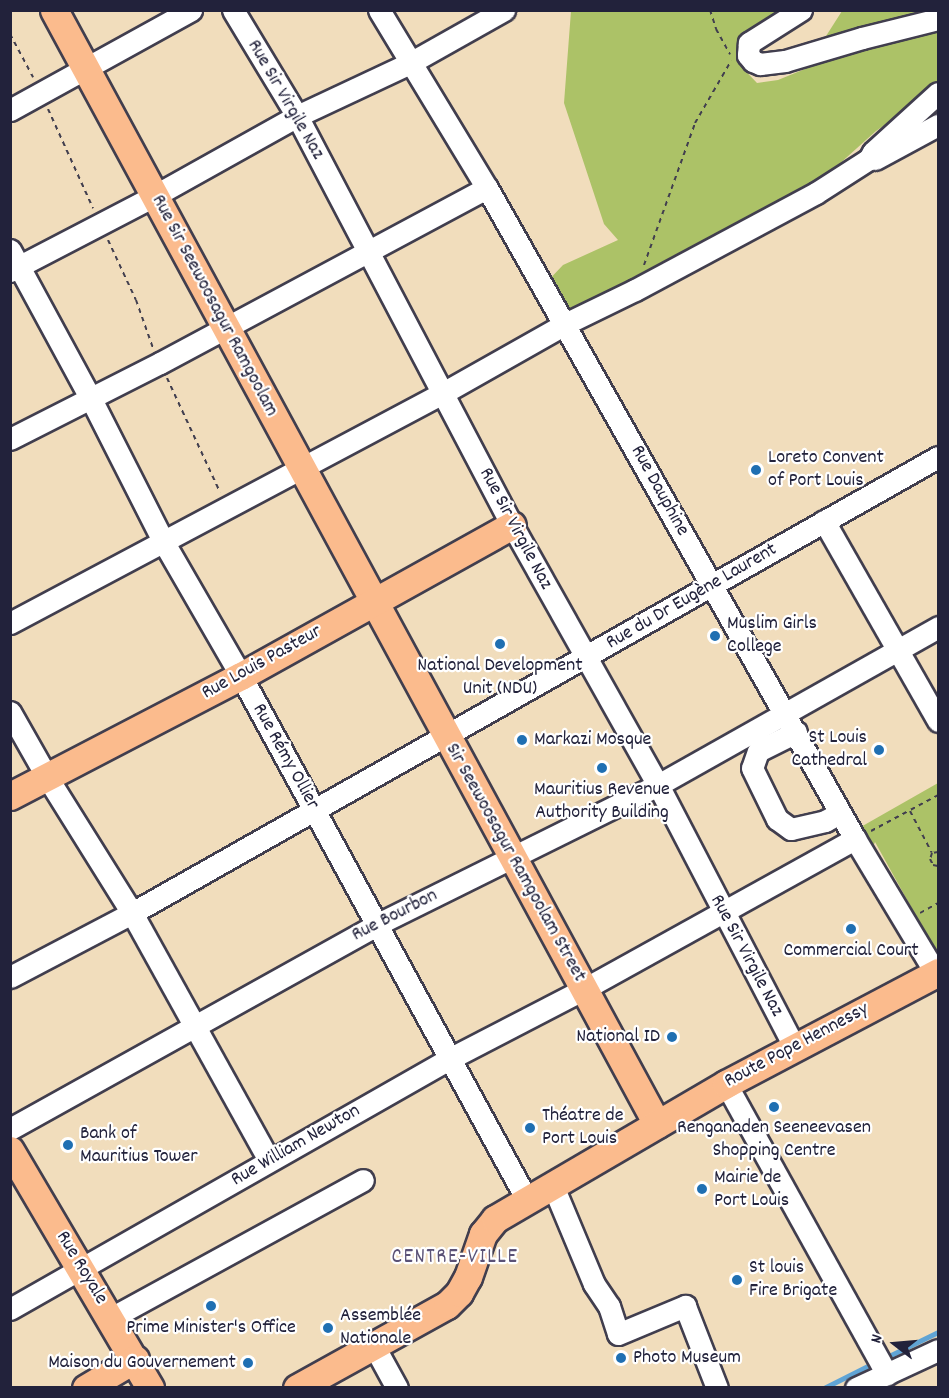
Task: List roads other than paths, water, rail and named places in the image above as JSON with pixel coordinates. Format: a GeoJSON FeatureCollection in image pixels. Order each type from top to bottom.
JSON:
{"type":"FeatureCollection","features":[{"type":"Feature","properties":{"kind":"main road","name":"Rue Sir Seewoosagur Ramgoolam"},"geometry":{"type":"LineString","coordinates":[[54,10],[373,602]]}},
{"type":"Feature","properties":{"kind":"main road","name":"Rue Louis Pasteur"},"geometry":{"type":"LineString","coordinates":[[10,796],[241,676],[512,525]]}},
{"type":"Feature","properties":{"kind":"main road","name":"Sir Seewoosagur Ramgoolam Street"},"geometry":{"type":"LineString","coordinates":[[373,602],[657,1124]]}},
{"type":"Feature","properties":{"kind":"main road","name":"Route Pope Hennessy"},"geometry":{"type":"LineString","coordinates":[[297,1388],[453,1299],[468,1277],[483,1234],[495,1219],[726,1084],[938,974]]}},
{"type":"Feature","properties":{"kind":"main road","name":"Rue Royale"},"geometry":{"type":"LineString","coordinates":[[10,1150],[111,1318],[150,1388]]}},
{"type":"Feature","properties":{"kind":"main road"},"geometry":{"type":"LineString","coordinates":[[86,1388],[135,1359]]}},
{"type":"Feature","properties":{"kind":"street"},"geometry":{"type":"LineString","coordinates":[[10,111],[191,10]]}},
{"type":"Feature","properties":{"kind":"street","name":"Rue Sir Virgile Naz"},"geometry":{"type":"LineString","coordinates":[[233,10],[297,116],[512,525],[658,785],[795,1048]]}},
{"type":"Feature","properties":{"kind":"street","name":"Rue Dauphine"},"geometry":{"type":"LineString","coordinates":[[379,10],[487,188],[840,813],[938,974]]}},
{"type":"Feature","properties":{"kind":"street"},"geometry":{"type":"LineString","coordinates":[[13,262],[154,196],[297,116],[410,63],[504,10]]}},
{"type":"Feature","properties":{"kind":"street"},"geometry":{"type":"LineString","coordinates":[[801,10],[755,39],[740,54],[759,63],[785,61],[862,38],[939,19]]}},
{"type":"Feature","properties":{"kind":"street"},"geometry":{"type":"LineString","coordinates":[[10,623],[443,393],[565,324],[635,290],[816,194],[869,159],[873,152],[939,93]]}},
{"type":"Feature","properties":{"kind":"street"},"geometry":{"type":"LineString","coordinates":[[869,159],[880,159],[939,125]]}},
{"type":"Feature","properties":{"kind":"street"},"geometry":{"type":"LineString","coordinates":[[10,439],[160,363],[487,188]]}},
{"type":"Feature","properties":{"kind":"street","name":"Rue Rémy Ollier"},"geometry":{"type":"LineString","coordinates":[[13,262],[91,399],[164,541],[241,676],[527,1200]]}},
{"type":"Feature","properties":{"kind":"street","name":"Rue du Dr Eugène Laurent"},"geometry":{"type":"LineString","coordinates":[[10,977],[132,913],[939,457]]}},
{"type":"Feature","properties":{"kind":"street"},"geometry":{"type":"LineString","coordinates":[[824,521],[939,721]]}},
{"type":"Feature","properties":{"kind":"street","name":"Rue Bourbon"},"geometry":{"type":"LineString","coordinates":[[10,1130],[376,925],[658,785],[939,627]]}},
{"type":"Feature","properties":{"kind":"street"},"geometry":{"type":"LineString","coordinates":[[10,712],[47,777],[132,913],[270,1160]]}},
{"type":"Feature","properties":{"kind":"street"},"geometry":{"type":"LineString","coordinates":[[796,732],[758,751],[752,768],[777,819],[791,829],[825,821],[840,813]]}},
{"type":"Feature","properties":{"kind":"street","name":"Rue William Newton"},"geometry":{"type":"LineString","coordinates":[[10,1309],[448,1059],[584,989],[855,839]]}},
{"type":"Feature","properties":{"kind":"street"},"geometry":{"type":"LineString","coordinates":[[726,1084],[887,1374]]}},
{"type":"Feature","properties":{"kind":"street"},"geometry":{"type":"LineString","coordinates":[[111,1318],[363,1180]]}},
{"type":"Feature","properties":{"kind":"street"},"geometry":{"type":"LineString","coordinates":[[553,1186],[594,1284],[609,1306],[618,1334],[685,1306],[717,1388]]}},
{"type":"Feature","properties":{"kind":"street"},"geometry":{"type":"LineString","coordinates":[[374,1346],[397,1388]]}},
{"type":"Feature","properties":{"kind":"street"},"geometry":{"type":"LineString","coordinates":[[856,1388],[939,1350]]}},
{"type":"Feature","properties":{"kind":"waterway"},"geometry":{"type":"LineString","coordinates":[[887,1357],[938,1332]]}},
{"type":"Feature","properties":{"kind":"waterway"},"geometry":{"type":"LineString","coordinates":[[824,1388],[872,1364]]}},
{"type":"Feature","properties":{"kind":"place","name":"Loreto Convent of Port Louis"},"geometry":{"type":"Point","coordinates":[756,470]}},
{"type":"Feature","properties":{"kind":"place","name":"Muslim Girls College"},"geometry":{"type":"Point","coordinates":[715,636]}},
{"type":"Feature","properties":{"kind":"place","name":"National Development Unit (NDU)"},"geometry":{"type":"Point","coordinates":[500,644]}},
{"type":"Feature","properties":{"kind":"place","name":"Markazi Mosque"},"geometry":{"type":"Point","coordinates":[522,740]}},
{"type":"Feature","properties":{"kind":"place","name":"St Louis Cathedral"},"geometry":{"type":"Point","coordinates":[879,750]}},
{"type":"Feature","properties":{"kind":"place","name":"Mauritius Revenue Authority Building"},"geometry":{"type":"Point","coordinates":[602,768]}},
{"type":"Feature","properties":{"kind":"place","name":"Commercial Court"},"geometry":{"type":"Point","coordinates":[851,929]}},
{"type":"Feature","properties":{"kind":"place","name":"National ID"},"geometry":{"type":"Point","coordinates":[672,1037]}},
{"type":"Feature","properties":{"kind":"place","name":"Renganaden Seeneevasen Shopping Centre"},"geometry":{"type":"Point","coordinates":[774,1107]}},
{"type":"Feature","properties":{"kind":"place","name":"Théatre de Port Louis"},"geometry":{"type":"Point","coordinates":[530,1128]}},
{"type":"Feature","properties":{"kind":"place","name":"Bank of Mauritius Tower"},"geometry":{"type":"Point","coordinates":[68,1145]}},
{"type":"Feature","properties":{"kind":"place","name":"Mairie de Port Louis"},"geometry":{"type":"Point","coordinates":[702,1189]}},
{"type":"Feature","properties":{"kind":"place","name":"St louis Fire Brigate"},"geometry":{"type":"Point","coordinates":[737,1280]}},
{"type":"Feature","properties":{"kind":"place","name":"Prime Minister's Office"},"geometry":{"type":"Point","coordinates":[211,1306]}},
{"type":"Feature","properties":{"kind":"place","name":"Assemblée Nationale"},"geometry":{"type":"Point","coordinates":[328,1328]}},
{"type":"Feature","properties":{"kind":"place","name":"Photo Museum"},"geometry":{"type":"Point","coordinates":[621,1358]}},
{"type":"Feature","properties":{"kind":"place","name":"Maison du Gouvernement"},"geometry":{"type":"Point","coordinates":[248,1363]}},
{"type":"Feature","properties":{"kind":"district","name":"CENTRE-VILLE"},"geometry":{"type":"Point","coordinates":[455,1258]}}]}
